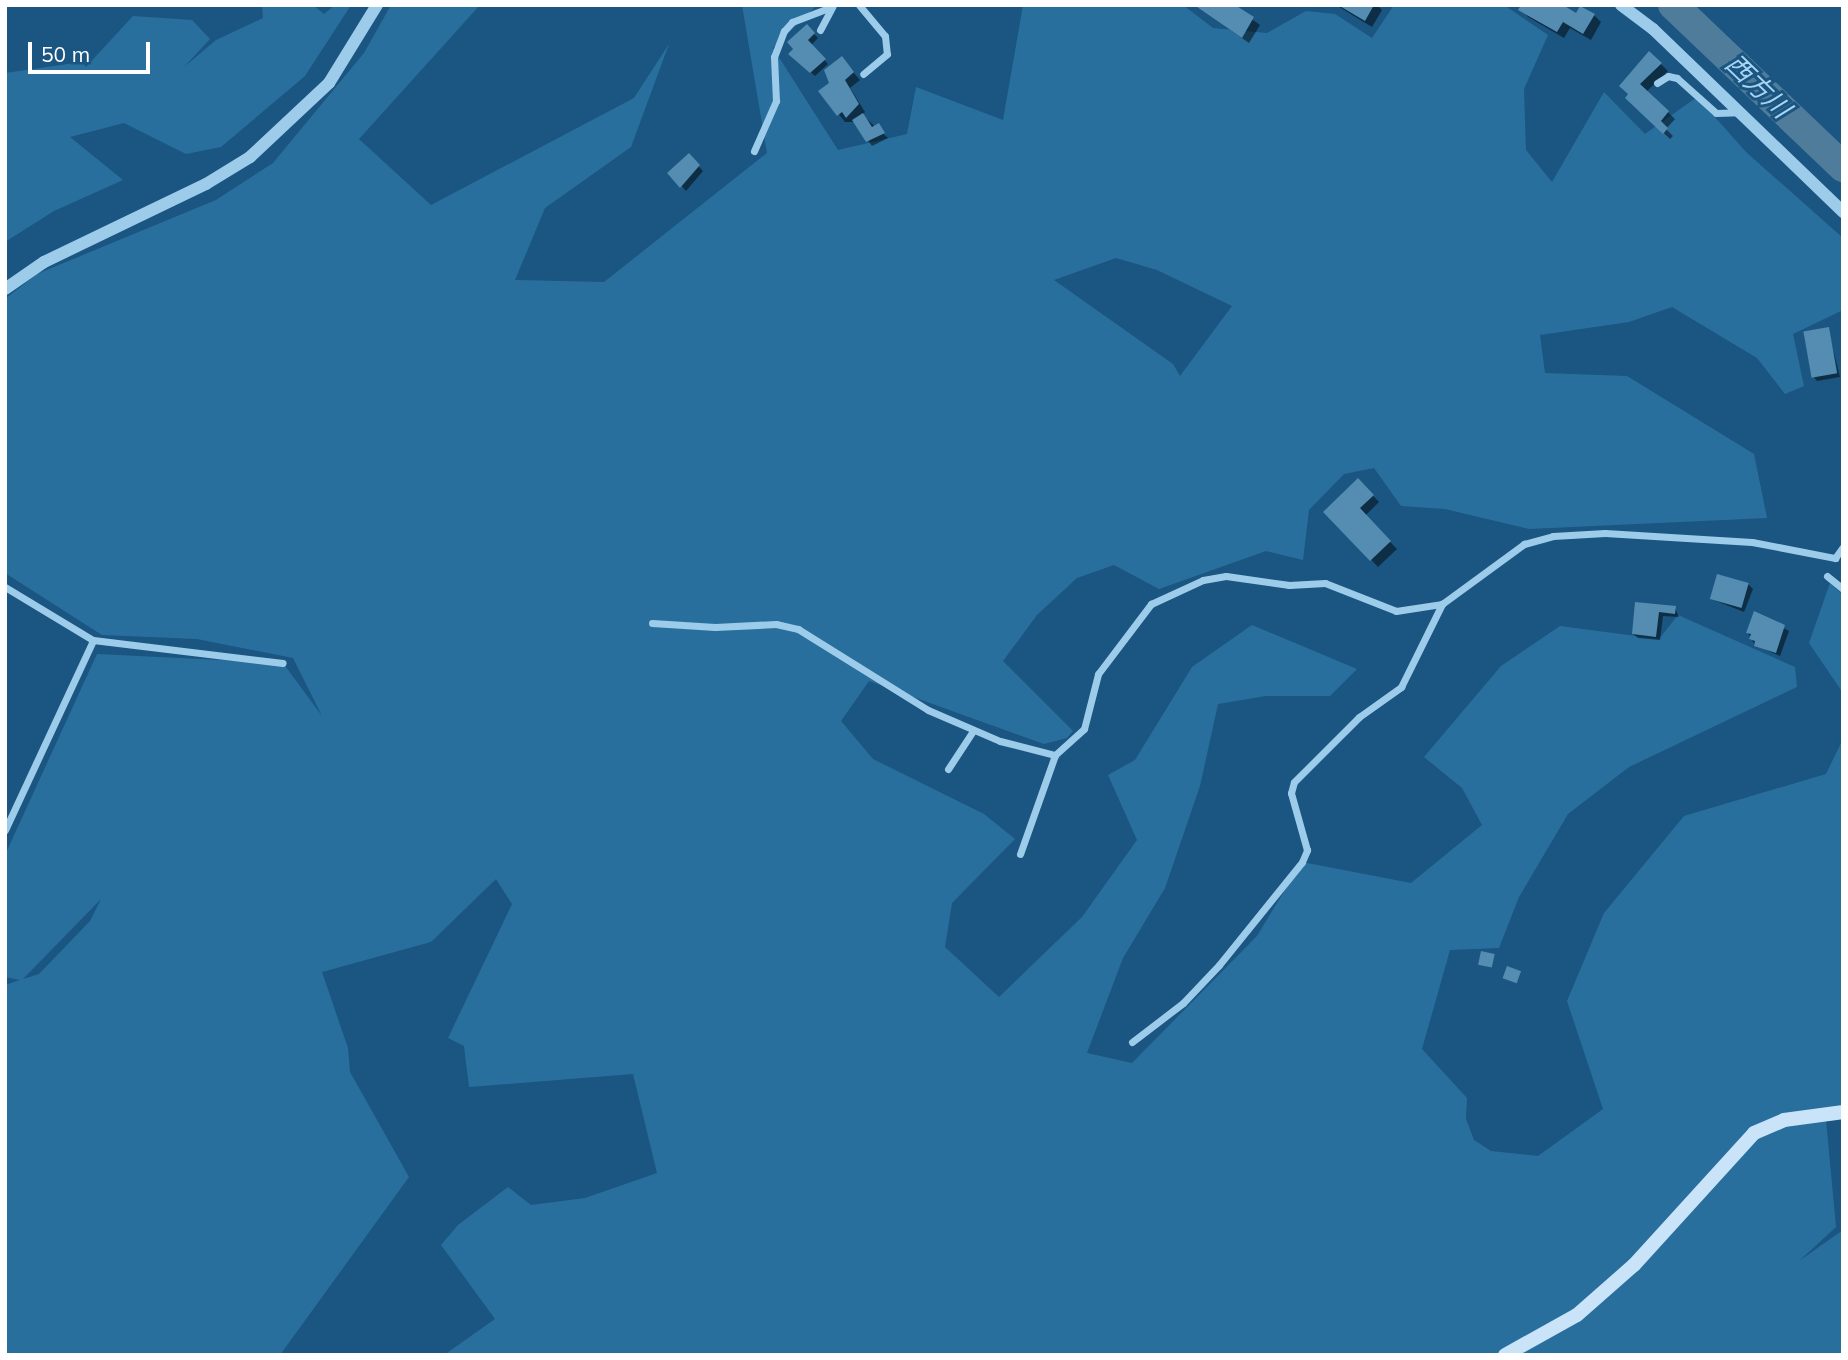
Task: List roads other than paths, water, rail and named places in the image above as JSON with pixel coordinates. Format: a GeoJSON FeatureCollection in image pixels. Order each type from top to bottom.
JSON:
{"type":"FeatureCollection","features":[{"type":"Feature","properties":{"kind":"main road"},"geometry":{"type":"LineString","coordinates":[[1505,1355],[1577,1315],[1634,1265],[1754,1133],[1784,1120],[1843,1112]]}},
{"type":"Feature","properties":{"kind":"street"},"geometry":{"type":"LineString","coordinates":[[5,289],[44,262],[206,184],[250,157],[329,83],[377,5]]}},
{"type":"Feature","properties":{"kind":"street"},"geometry":{"type":"LineString","coordinates":[[859,5],[885,36],[887,54],[863,74]]}},
{"type":"Feature","properties":{"kind":"street"},"geometry":{"type":"LineString","coordinates":[[1621,5],[1653,29],[1843,212]]}},
{"type":"Feature","properties":{"kind":"street"},"geometry":{"type":"LineString","coordinates":[[820,30],[832,6]]}},
{"type":"Feature","properties":{"kind":"street"},"geometry":{"type":"LineString","coordinates":[[754,151],[776,101],[774,57],[784,31],[792,22],[832,6]]}},
{"type":"Feature","properties":{"kind":"street"},"geometry":{"type":"LineString","coordinates":[[1657,83],[1668,76],[1677,78],[1716,113],[1740,112]]}},
{"type":"Feature","properties":{"kind":"street"},"geometry":{"type":"LineString","coordinates":[[1132,1042],[1182,1003],[1219,965],[1302,862],[1307,850],[1291,793],[1294,782],[1359,718],[1401,687],[1443,604],[1524,544],[1553,536],[1605,533],[1752,542],[1835,558],[1843,547]]}},
{"type":"Feature","properties":{"kind":"street"},"geometry":{"type":"LineString","coordinates":[[1020,854],[1055,755],[1084,729],[1098,674],[1151,604],[1203,580],[1226,576],[1289,585],[1325,583],[1396,611],[1443,604]]}},
{"type":"Feature","properties":{"kind":"street"},"geometry":{"type":"LineString","coordinates":[[1827,576],[1843,589]]}},
{"type":"Feature","properties":{"kind":"street"},"geometry":{"type":"LineString","coordinates":[[5,587],[93,640],[283,663]]}},
{"type":"Feature","properties":{"kind":"street"},"geometry":{"type":"LineString","coordinates":[[652,623],[715,627],[776,624],[798,629],[928,710],[973,731],[1055,755]]}},
{"type":"Feature","properties":{"kind":"street"},"geometry":{"type":"LineString","coordinates":[[5,831],[93,640]]}},
{"type":"Feature","properties":{"kind":"street"},"geometry":{"type":"LineString","coordinates":[[948,769],[973,731]]}},
{"type":"Feature","properties":{"kind":"waterway","name":"西方川"},"geometry":{"type":"LineString","coordinates":[[1673,5],[1843,167]]}}]}
